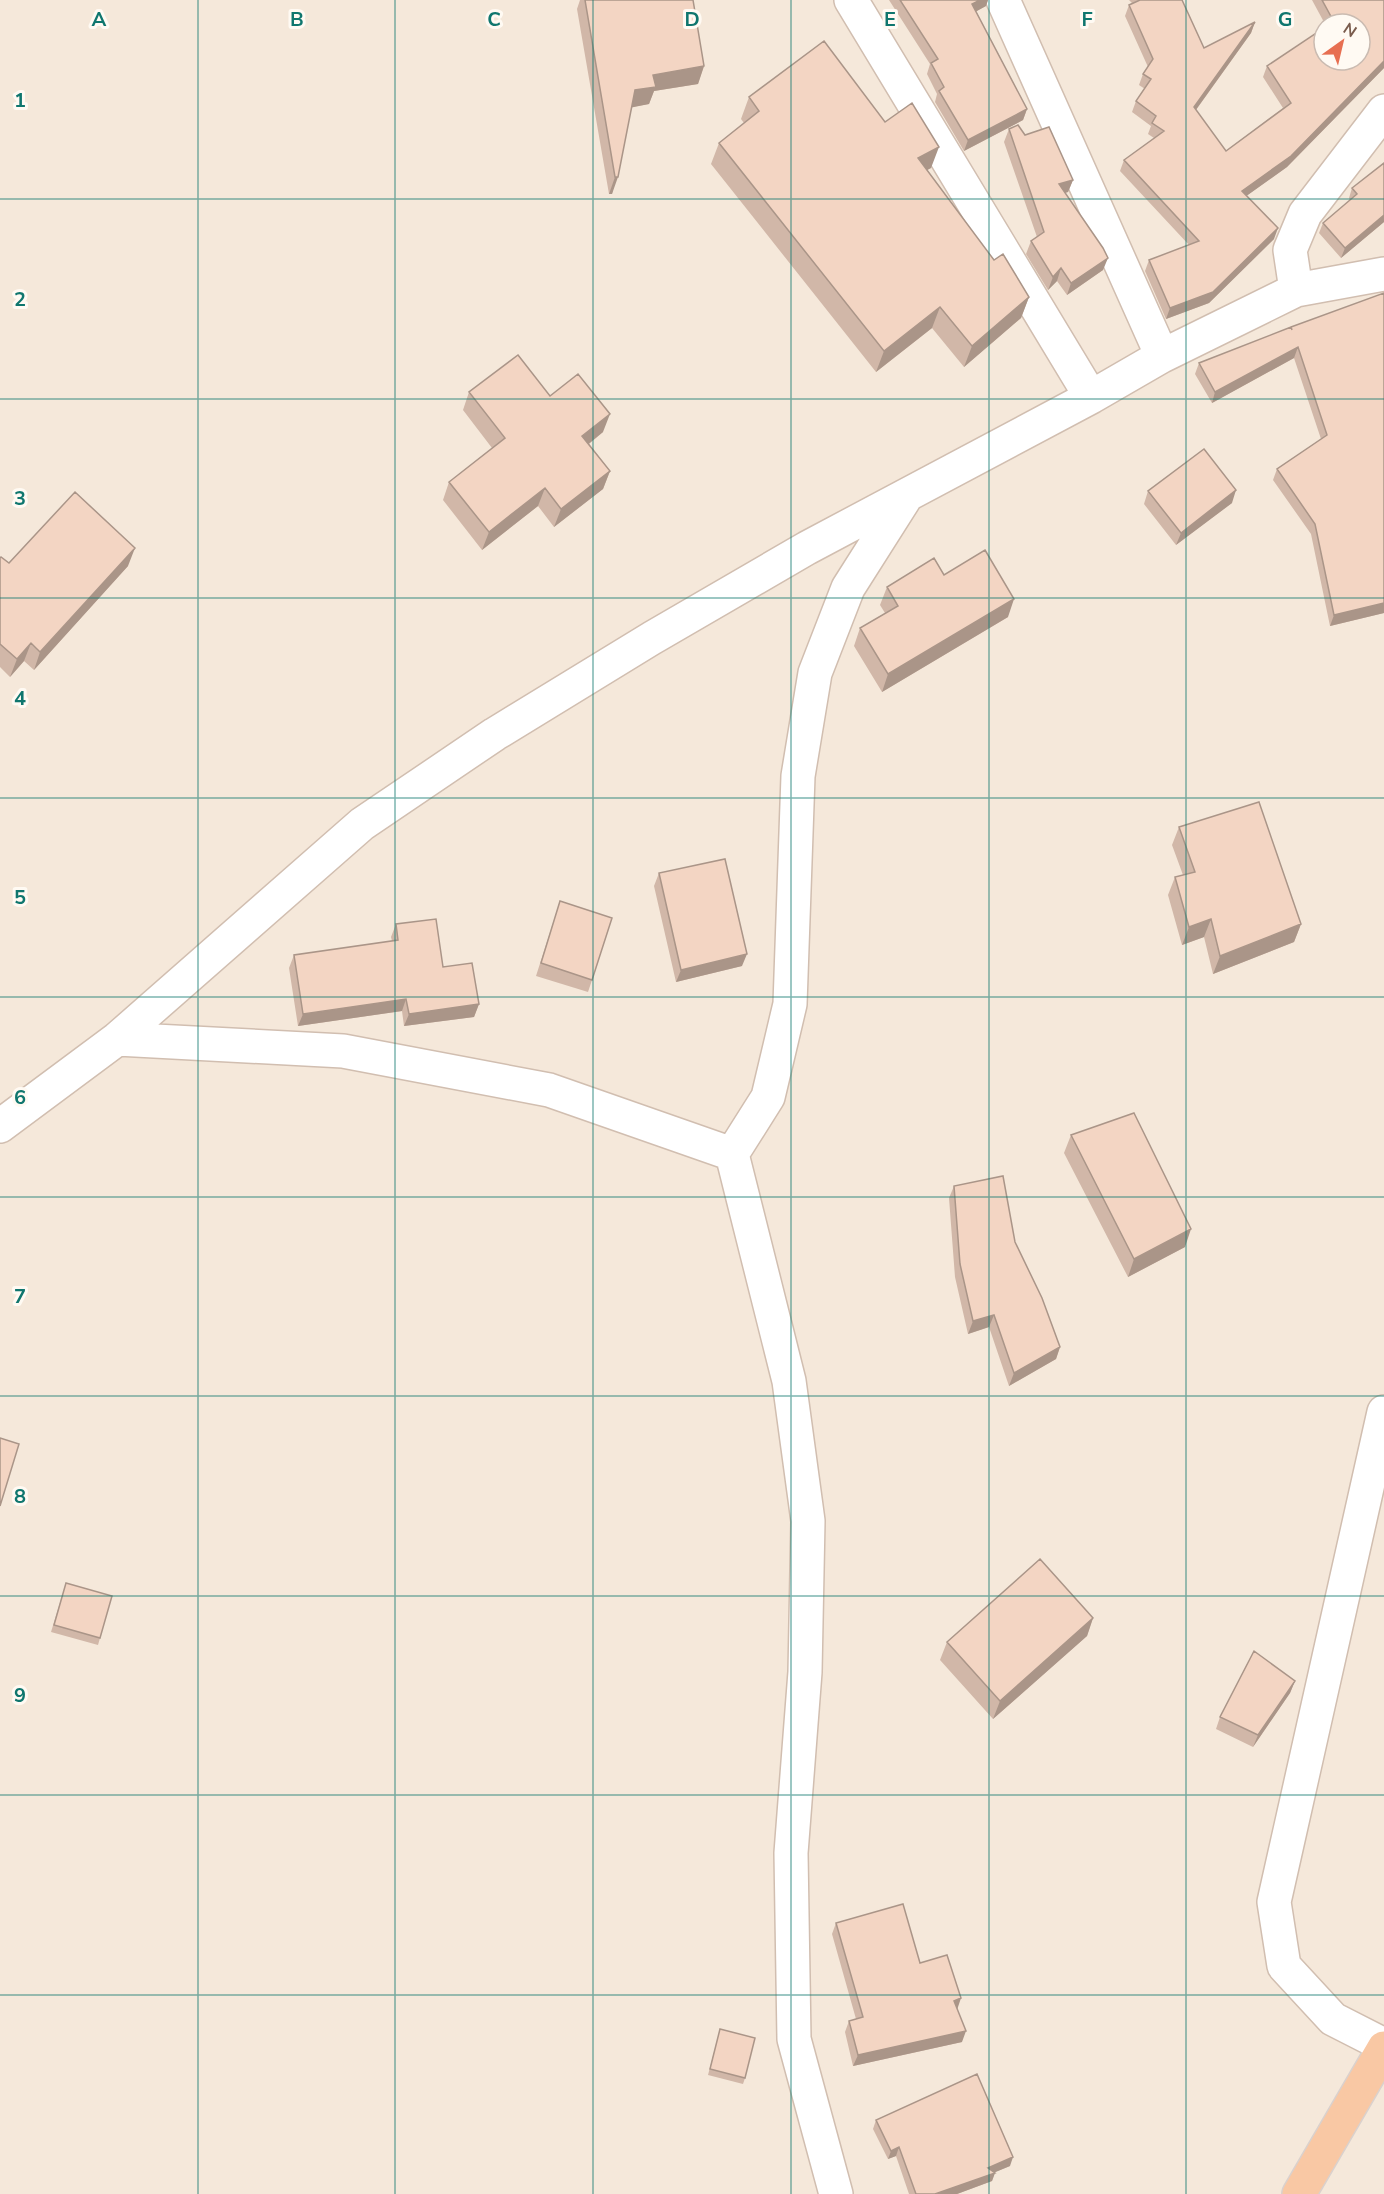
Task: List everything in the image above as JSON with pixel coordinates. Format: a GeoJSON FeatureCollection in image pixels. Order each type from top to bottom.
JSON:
{"type":"FeatureCollection","features":[{"type":"Feature","properties":{"kind":"highway"},"geometry":{"type":"LineString","coordinates":[[1299,2194],[1384,2046]]}},
{"type":"Feature","properties":{"kind":"street"},"geometry":{"type":"LineString","coordinates":[[851,0],[1090,397]]}},
{"type":"Feature","properties":{"kind":"street"},"geometry":{"type":"LineString","coordinates":[[1003,0],[1162,356]]}},
{"type":"Feature","properties":{"kind":"street"},"geometry":{"type":"LineString","coordinates":[[1296,290],[1290,250],[1305,214],[1384,111]]}},
{"type":"Feature","properties":{"kind":"street"},"geometry":{"type":"LineString","coordinates":[[0,1126],[117,1039],[362,824],[495,734],[642,644],[807,549],[1162,356],[1296,290],[1384,274]]}},
{"type":"Feature","properties":{"kind":"street"},"geometry":{"type":"LineString","coordinates":[[836,2194],[794,2039],[791,1853],[805,1672],[808,1521],[789,1381],[732,1154],[768,1097],[790,1004],[798,776],[815,673],[848,588],[908,495]]}},
{"type":"Feature","properties":{"kind":"street"},"geometry":{"type":"LineString","coordinates":[[117,1039],[355,1053],[549,1090],[732,1154]]}},
{"type":"Feature","properties":{"kind":"street"},"geometry":{"type":"LineString","coordinates":[[1384,1412],[1274,1902],[1284,1966],[1333,2019],[1384,2046]]}},
{"type":"Feature","properties":{"kind":"shaded area"},"geometry":{"type":"Polygon","coordinates":[[[0,0],[1384,0],[1384,2194],[0,2194],[0,0]]]}},
{"type":"Feature","properties":{"kind":"building"},"geometry":{"type":"Polygon","coordinates":[[[585,0],[693,0],[704,66],[653,75],[656,87],[635,90],[618,177],[615,177],[585,0]]]}},
{"type":"Feature","properties":{"kind":"building"},"geometry":{"type":"Polygon","coordinates":[[[900,0],[980,0],[972,4],[1027,109],[968,140],[939,91],[944,87],[931,63],[938,59],[900,0]]]}},
{"type":"Feature","properties":{"kind":"building"},"geometry":{"type":"Polygon","coordinates":[[[1140,0],[1182,0],[1204,48],[1255,22],[1194,107],[1226,151],[1291,103],[1267,66],[1312,36],[1312,72],[1372,72],[1372,12],[1329,12],[1322,0],[1384,0],[1384,61],[1291,156],[1242,191],[1278,228],[1213,292],[1170,308],[1149,260],[1199,241],[1124,160],[1164,131],[1152,123],[1156,116],[1136,101],[1151,79],[1143,74],[1153,59],[1129,5],[1140,0]]]}},
{"type":"Feature","properties":{"kind":"building"},"geometry":{"type":"Polygon","coordinates":[[[824,41],[885,122],[912,103],[939,147],[918,158],[994,260],[1003,254],[1029,297],[972,346],[940,307],[884,351],[719,143],[759,111],[749,97],[824,41]]]}},
{"type":"Feature","properties":{"kind":"building"},"geometry":{"type":"Polygon","coordinates":[[[1018,125],[1025,135],[1049,127],[1073,180],[1059,184],[1108,258],[1071,283],[1061,268],[1053,277],[1031,241],[1044,232],[1009,129],[1018,125]]]}},
{"type":"Feature","properties":{"kind":"building"},"geometry":{"type":"Polygon","coordinates":[[[1384,163],[1384,215],[1345,248],[1323,223],[1357,194],[1352,188],[1384,163]]]}},
{"type":"Feature","properties":{"kind":"building"},"geometry":{"type":"Polygon","coordinates":[[[1384,293],[1384,603],[1334,615],[1315,524],[1277,469],[1327,435],[1298,347],[1215,392],[1199,363],[1384,293]]]}},
{"type":"Feature","properties":{"kind":"building"},"geometry":{"type":"Polygon","coordinates":[[[518,355],[550,396],[578,374],[610,414],[582,436],[610,471],[561,509],[545,488],[489,532],[449,482],[505,438],[469,392],[518,355]]]}},
{"type":"Feature","properties":{"kind":"building"},"geometry":{"type":"Polygon","coordinates":[[[1204,449],[1236,490],[1181,533],[1148,491],[1204,449]]]}},
{"type":"Feature","properties":{"kind":"building"},"geometry":{"type":"Polygon","coordinates":[[[75,492],[135,548],[40,652],[31,643],[17,659],[0,644],[0,558],[9,563],[75,492]]]}},
{"type":"Feature","properties":{"kind":"building"},"geometry":{"type":"Polygon","coordinates":[[[985,550],[1014,599],[888,674],[860,628],[898,606],[887,587],[934,558],[944,575],[985,550]]]}},
{"type":"Feature","properties":{"kind":"building"},"geometry":{"type":"Polygon","coordinates":[[[1259,802],[1301,924],[1220,956],[1211,919],[1189,927],[1175,877],[1195,872],[1179,827],[1259,802]]]}},
{"type":"Feature","properties":{"kind":"building"},"geometry":{"type":"Polygon","coordinates":[[[725,859],[747,954],[681,970],[659,873],[725,859]]]}},
{"type":"Feature","properties":{"kind":"building"},"geometry":{"type":"Polygon","coordinates":[[[560,901],[612,918],[592,980],[541,963],[560,901]]]}},
{"type":"Feature","properties":{"kind":"building"},"geometry":{"type":"Polygon","coordinates":[[[436,919],[443,967],[472,963],[479,1004],[409,1014],[406,999],[303,1014],[294,955],[398,940],[396,924],[436,919]]]}},
{"type":"Feature","properties":{"kind":"building"},"geometry":{"type":"Polygon","coordinates":[[[1134,1113],[1191,1229],[1134,1259],[1071,1135],[1134,1113]]]}},
{"type":"Feature","properties":{"kind":"building"},"geometry":{"type":"Polygon","coordinates":[[[1003,1176],[1015,1242],[1042,1298],[1060,1347],[1014,1373],[994,1315],[973,1321],[960,1264],[954,1186],[1003,1176]]]}},
{"type":"Feature","properties":{"kind":"building"},"geometry":{"type":"Polygon","coordinates":[[[0,1438],[19,1444],[0,1506],[0,1438]]]}},
{"type":"Feature","properties":{"kind":"building"},"geometry":{"type":"Polygon","coordinates":[[[1040,1559],[1093,1618],[1000,1701],[947,1642],[1040,1559]]]}},
{"type":"Feature","properties":{"kind":"building"},"geometry":{"type":"Polygon","coordinates":[[[66,1583],[112,1596],[100,1638],[54,1625],[66,1583]]]}},
{"type":"Feature","properties":{"kind":"building"},"geometry":{"type":"Polygon","coordinates":[[[1254,1651],[1295,1681],[1258,1735],[1220,1717],[1254,1651]]]}},
{"type":"Feature","properties":{"kind":"building"},"geometry":{"type":"Polygon","coordinates":[[[903,1904],[920,1963],[947,1955],[961,1998],[954,2001],[966,2031],[858,2055],[849,2021],[863,2017],[836,1923],[903,1904]]]}},
{"type":"Feature","properties":{"kind":"building"},"geometry":{"type":"Polygon","coordinates":[[[720,2029],[755,2038],[745,2078],[710,2069],[720,2029]]]}},
{"type":"Feature","properties":{"kind":"building"},"geometry":{"type":"Polygon","coordinates":[[[977,2074],[1013,2157],[988,2168],[995,2173],[935,2194],[916,2194],[899,2147],[891,2151],[876,2120],[977,2074]]]}}]}
